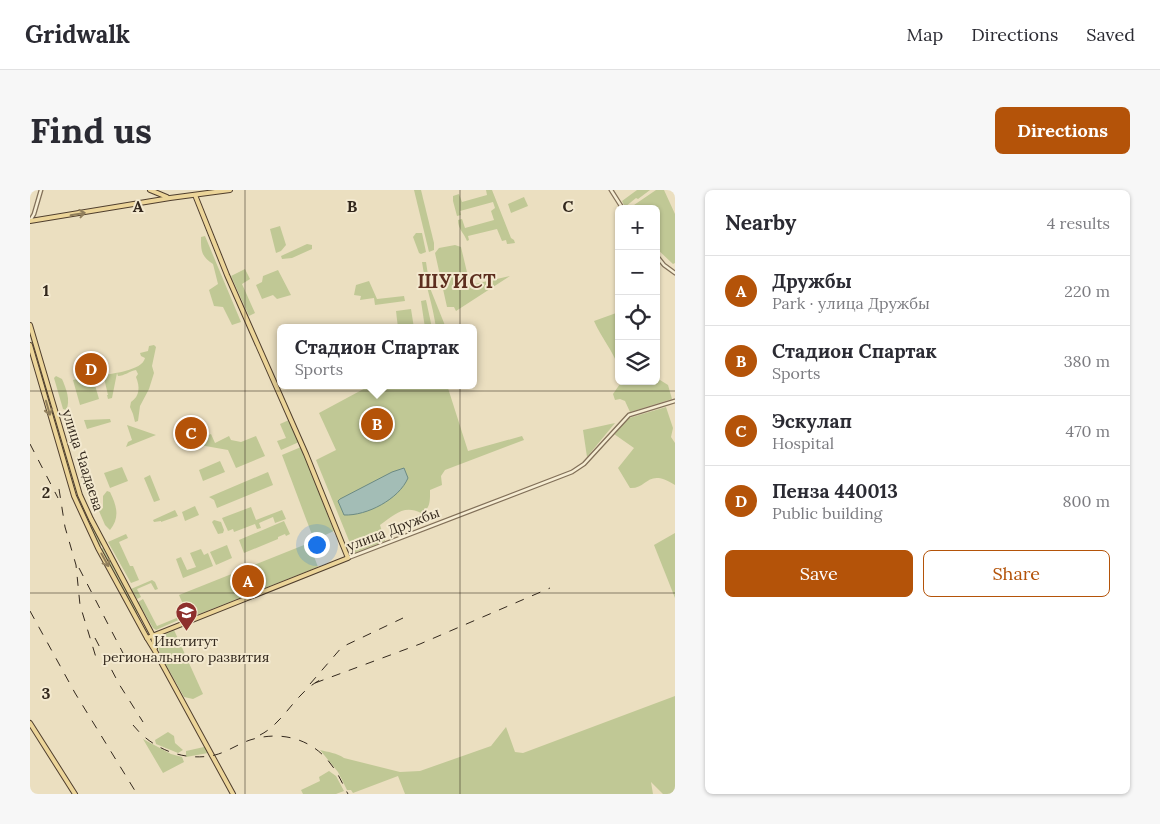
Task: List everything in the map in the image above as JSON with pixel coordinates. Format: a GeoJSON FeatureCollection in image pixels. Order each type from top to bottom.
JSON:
{"type":"FeatureCollection","features":[{"type":"Feature","properties":{"kind":"main road"},"geometry":{"type":"LineString","coordinates":[[150,190],[170,198]]}},
{"type":"Feature","properties":{"kind":"main road"},"geometry":{"type":"LineString","coordinates":[[30,221],[230,190]]}},
{"type":"Feature","properties":{"kind":"main road"},"geometry":{"type":"LineString","coordinates":[[195,195],[226,276],[306,454],[348,558]]}},
{"type":"Feature","properties":{"kind":"main road","name":"улица Чаадаева"},"geometry":{"type":"LineString","coordinates":[[30,325],[80,495],[153,636],[155,651]]}},
{"type":"Feature","properties":{"kind":"main road","name":"улица Чаадаева"},"geometry":{"type":"LineString","coordinates":[[30,345],[74,496],[98,548],[146,638],[155,651],[233,794]]}},
{"type":"Feature","properties":{"kind":"main road","name":"улица Дружбы"},"geometry":{"type":"LineString","coordinates":[[146,638],[348,558]]}},
{"type":"Feature","properties":{"kind":"main road"},"geometry":{"type":"LineString","coordinates":[[30,723],[74,794]]}},
{"type":"Feature","properties":{"kind":"street"},"geometry":{"type":"LineString","coordinates":[[30,221],[41,190]]}},
{"type":"Feature","properties":{"kind":"street"},"geometry":{"type":"LineString","coordinates":[[611,190],[620,205]]}},
{"type":"Feature","properties":{"kind":"street"},"geometry":{"type":"LineString","coordinates":[[660,260],[675,273]]}},
{"type":"Feature","properties":{"kind":"street","name":"улица Дружбы"},"geometry":{"type":"LineString","coordinates":[[348,558],[572,472],[584,464],[629,415],[675,401]]}},
{"type":"Feature","properties":{"kind":"green space"},"geometry":{"type":"Polygon","coordinates":[[[414,190],[421,190],[434,243],[434,250],[429,252],[414,190]]]}},
{"type":"Feature","properties":{"kind":"green space"},"geometry":{"type":"Polygon","coordinates":[[[486,190],[492,190],[511,238],[515,243],[507,244],[506,240],[502,241],[497,229],[468,236],[469,240],[467,241],[458,220],[462,219],[465,228],[494,220],[491,211],[495,208],[493,202],[460,211],[461,215],[457,216],[453,196],[459,194],[462,202],[487,195],[486,190]]]}},
{"type":"Feature","properties":{"kind":"green space"},"geometry":{"type":"Polygon","coordinates":[[[637,190],[650,190],[627,205],[624,205],[622,201],[637,190]]]}},
{"type":"Feature","properties":{"kind":"green space"},"geometry":{"type":"Polygon","coordinates":[[[656,190],[664,190],[675,214],[675,263],[673,264],[660,252],[660,205],[634,205],[656,190]]]}},
{"type":"Feature","properties":{"kind":"green space"},"geometry":{"type":"Polygon","coordinates":[[[524,197],[528,206],[511,213],[508,204],[524,197]]]}},
{"type":"Feature","properties":{"kind":"green space"},"geometry":{"type":"Polygon","coordinates":[[[280,226],[286,245],[281,251],[276,253],[270,229],[280,226]]]}},
{"type":"Feature","properties":{"kind":"green space"},"geometry":{"type":"Polygon","coordinates":[[[416,233],[422,233],[426,252],[421,254],[413,237],[416,233]]]}},
{"type":"Feature","properties":{"kind":"green space"},"geometry":{"type":"Polygon","coordinates":[[[205,236],[241,322],[232,325],[223,307],[214,306],[209,290],[218,284],[213,264],[204,256],[202,250],[201,237],[205,236]]]}},
{"type":"Feature","properties":{"kind":"green space"},"geometry":{"type":"Polygon","coordinates":[[[307,244],[312,245],[312,249],[292,258],[282,259],[281,256],[307,244]]]}},
{"type":"Feature","properties":{"kind":"green space"},"geometry":{"type":"Polygon","coordinates":[[[455,245],[461,247],[470,285],[510,276],[456,311],[454,307],[447,307],[435,253],[439,248],[455,245]]]}},
{"type":"Feature","properties":{"kind":"green space"},"geometry":{"type":"Polygon","coordinates":[[[422,262],[426,262],[430,288],[444,324],[435,324],[422,262]]]}},
{"type":"Feature","properties":{"kind":"green space"},"geometry":{"type":"Polygon","coordinates":[[[245,269],[250,279],[242,284],[255,313],[249,316],[231,276],[245,269]]]}},
{"type":"Feature","properties":{"kind":"green space"},"geometry":{"type":"Polygon","coordinates":[[[278,270],[291,295],[277,299],[273,295],[262,299],[256,285],[262,282],[263,276],[278,270]]]}},
{"type":"Feature","properties":{"kind":"green space"},"geometry":{"type":"Polygon","coordinates":[[[369,281],[377,299],[404,296],[405,301],[375,305],[374,298],[360,300],[361,296],[354,295],[356,285],[369,281]]]}},
{"type":"Feature","properties":{"kind":"green space"},"geometry":{"type":"Polygon","coordinates":[[[426,300],[431,324],[424,324],[421,301],[426,300]]]}},
{"type":"Feature","properties":{"kind":"green space"},"geometry":{"type":"Polygon","coordinates":[[[411,309],[413,324],[398,324],[396,311],[411,309]]]}},
{"type":"Feature","properties":{"kind":"green space"},"geometry":{"type":"Polygon","coordinates":[[[615,313],[615,359],[600,333],[594,321],[615,313]]]}},
{"type":"Feature","properties":{"kind":"green space"},"geometry":{"type":"Polygon","coordinates":[[[154,345],[156,347],[152,366],[154,373],[149,389],[140,406],[138,421],[135,422],[130,407],[138,391],[136,377],[138,374],[136,370],[120,376],[117,373],[112,398],[108,399],[104,378],[101,376],[133,369],[143,362],[145,358],[140,353],[148,351],[149,346],[154,345]]]}},
{"type":"Feature","properties":{"kind":"green space"},"geometry":{"type":"Polygon","coordinates":[[[37,363],[39,363],[54,417],[53,416],[37,363]]]}},
{"type":"Feature","properties":{"kind":"green space"},"geometry":{"type":"Polygon","coordinates":[[[92,375],[99,399],[80,405],[73,380],[92,375]]]}},
{"type":"Feature","properties":{"kind":"green space"},"geometry":{"type":"Polygon","coordinates":[[[56,376],[62,379],[66,390],[68,403],[66,410],[63,409],[54,378],[56,376]]]}},
{"type":"Feature","properties":{"kind":"green space"},"geometry":{"type":"Polygon","coordinates":[[[660,380],[668,385],[672,399],[630,412],[625,401],[615,400],[613,394],[619,385],[660,385],[660,380]]]}},
{"type":"Feature","properties":{"kind":"green space"},"geometry":{"type":"Polygon","coordinates":[[[364,389],[448,389],[468,451],[522,436],[524,440],[445,470],[441,476],[442,485],[430,490],[427,509],[421,513],[404,510],[395,514],[380,525],[385,541],[354,553],[316,460],[336,450],[319,413],[364,389]]]}},
{"type":"Feature","properties":{"kind":"green space"},"geometry":{"type":"Polygon","coordinates":[[[666,407],[673,428],[671,437],[675,443],[675,485],[666,480],[653,478],[641,485],[630,488],[618,468],[634,448],[614,434],[629,418],[666,407]]]}},
{"type":"Feature","properties":{"kind":"green space"},"geometry":{"type":"Polygon","coordinates":[[[110,419],[111,422],[87,429],[84,420],[110,419]]]}},
{"type":"Feature","properties":{"kind":"green space"},"geometry":{"type":"Polygon","coordinates":[[[289,420],[299,442],[281,450],[277,441],[286,438],[280,424],[289,420]]]}},
{"type":"Feature","properties":{"kind":"green space"},"geometry":{"type":"Polygon","coordinates":[[[56,421],[82,505],[102,545],[100,546],[80,505],[54,422],[56,421]]]}},
{"type":"Feature","properties":{"kind":"green space"},"geometry":{"type":"Polygon","coordinates":[[[615,423],[587,457],[583,430],[615,423]]]}},
{"type":"Feature","properties":{"kind":"green space"},"geometry":{"type":"Polygon","coordinates":[[[127,425],[156,435],[126,447],[128,442],[132,440],[127,425]]]}},
{"type":"Feature","properties":{"kind":"green space"},"geometry":{"type":"Polygon","coordinates":[[[211,434],[215,443],[229,436],[231,440],[241,442],[256,436],[265,456],[236,468],[228,450],[194,444],[197,440],[211,434]]]}},
{"type":"Feature","properties":{"kind":"green space"},"geometry":{"type":"Polygon","coordinates":[[[301,447],[334,531],[314,540],[282,455],[301,447]]]}},
{"type":"Feature","properties":{"kind":"green space"},"geometry":{"type":"Polygon","coordinates":[[[220,461],[225,472],[203,481],[199,470],[220,461]]]}},
{"type":"Feature","properties":{"kind":"green space"},"geometry":{"type":"Polygon","coordinates":[[[122,467],[128,481],[110,488],[104,473],[122,467]]]}},
{"type":"Feature","properties":{"kind":"green space"},"geometry":{"type":"Polygon","coordinates":[[[268,472],[273,485],[217,508],[214,500],[209,497],[268,472]]]}},
{"type":"Feature","properties":{"kind":"green space"},"geometry":{"type":"Polygon","coordinates":[[[150,475],[160,500],[154,502],[144,478],[150,475]]]}},
{"type":"Feature","properties":{"kind":"green space"},"geometry":{"type":"Polygon","coordinates":[[[107,491],[110,492],[116,507],[115,521],[110,530],[105,525],[99,511],[103,508],[103,496],[107,491]]]}},
{"type":"Feature","properties":{"kind":"green space"},"geometry":{"type":"Polygon","coordinates":[[[195,506],[199,515],[185,521],[182,512],[195,506]]]}},
{"type":"Feature","properties":{"kind":"green space"},"geometry":{"type":"Polygon","coordinates":[[[251,507],[256,520],[282,510],[286,519],[275,523],[273,517],[259,523],[261,528],[257,529],[255,524],[234,532],[233,529],[228,531],[222,518],[251,507]]]}},
{"type":"Feature","properties":{"kind":"green space"},"geometry":{"type":"Polygon","coordinates":[[[175,510],[178,516],[161,522],[154,522],[153,520],[175,510]]]}},
{"type":"Feature","properties":{"kind":"green space"},"geometry":{"type":"Polygon","coordinates":[[[214,520],[221,522],[224,530],[223,533],[218,534],[212,522],[214,520]]]}},
{"type":"Feature","properties":{"kind":"green space"},"geometry":{"type":"Polygon","coordinates":[[[284,521],[290,534],[286,536],[285,534],[278,537],[278,539],[244,553],[239,540],[284,521]]]}},
{"type":"Feature","properties":{"kind":"green space"},"geometry":{"type":"Polygon","coordinates":[[[675,533],[675,598],[654,545],[675,533]]]}},
{"type":"Feature","properties":{"kind":"green space"},"geometry":{"type":"Polygon","coordinates":[[[126,534],[128,538],[119,542],[139,580],[131,583],[108,542],[126,534]]]}},
{"type":"Feature","properties":{"kind":"green space"},"geometry":{"type":"Polygon","coordinates":[[[309,543],[318,567],[189,618],[179,595],[309,543]]]}},
{"type":"Feature","properties":{"kind":"green space"},"geometry":{"type":"Polygon","coordinates":[[[227,545],[232,558],[216,565],[210,552],[227,545]]]}},
{"type":"Feature","properties":{"kind":"green space"},"geometry":{"type":"Polygon","coordinates":[[[103,548],[138,613],[136,614],[101,549],[103,548]]]}},
{"type":"Feature","properties":{"kind":"green space"},"geometry":{"type":"Polygon","coordinates":[[[201,549],[204,555],[208,553],[213,566],[183,578],[176,559],[181,557],[187,570],[196,567],[190,553],[201,549]]]}},
{"type":"Feature","properties":{"kind":"green space"},"geometry":{"type":"Polygon","coordinates":[[[152,580],[158,589],[155,590],[151,583],[137,589],[141,597],[137,599],[131,589],[152,580]]]}},
{"type":"Feature","properties":{"kind":"green space"},"geometry":{"type":"Polygon","coordinates":[[[143,599],[157,626],[179,617],[177,609],[180,608],[183,618],[156,630],[138,602],[143,599]]]}},
{"type":"Feature","properties":{"kind":"green space"},"geometry":{"type":"Polygon","coordinates":[[[174,630],[203,694],[193,699],[184,697],[158,647],[166,634],[174,630]]]}},
{"type":"Feature","properties":{"kind":"green space"},"geometry":{"type":"Polygon","coordinates":[[[675,696],[675,794],[663,794],[651,782],[653,794],[405,794],[398,776],[353,793],[351,790],[347,790],[338,772],[320,750],[400,772],[420,771],[491,746],[506,727],[515,752],[523,753],[675,696]]]}},
{"type":"Feature","properties":{"kind":"green space"},"geometry":{"type":"Polygon","coordinates":[[[168,732],[174,736],[175,743],[183,750],[178,753],[156,744],[155,740],[168,732]]]}},
{"type":"Feature","properties":{"kind":"green space"},"geometry":{"type":"Polygon","coordinates":[[[143,739],[171,754],[182,757],[184,762],[163,773],[143,739]]]}},
{"type":"Feature","properties":{"kind":"green space"},"geometry":{"type":"Polygon","coordinates":[[[204,747],[208,753],[186,757],[186,751],[204,747]]]}},
{"type":"Feature","properties":{"kind":"green space"},"geometry":{"type":"Polygon","coordinates":[[[329,771],[336,776],[344,791],[336,794],[303,794],[301,790],[320,781],[319,777],[329,771]]]}},
{"type":"Feature","properties":{"kind":"water"},"geometry":{"type":"Polygon","coordinates":[[[404,468],[408,478],[404,486],[390,499],[362,513],[344,515],[338,501],[340,499],[392,472],[404,468]]]}},
{"type":"Feature","properties":{"kind":"railway"},"geometry":{"type":"LineString","coordinates":[[30,444],[58,498]]}},
{"type":"Feature","properties":{"kind":"railway"},"geometry":{"type":"LineString","coordinates":[[59,489],[65,527],[76,565],[80,605],[98,664]]}},
{"type":"Feature","properties":{"kind":"railway"},"geometry":{"type":"LineString","coordinates":[[79,568],[125,657]]}},
{"type":"Feature","properties":{"kind":"railway"},"geometry":{"type":"LineString","coordinates":[[315,683],[420,644],[550,588]]}},
{"type":"Feature","properties":{"kind":"railway"},"geometry":{"type":"LineString","coordinates":[[30,611],[75,693],[137,794]]}},
{"type":"Feature","properties":{"kind":"railway"},"geometry":{"type":"LineString","coordinates":[[310,684],[342,647],[403,618]]}},
{"type":"Feature","properties":{"kind":"railway"},"geometry":{"type":"LineString","coordinates":[[95,638],[119,684],[143,722]]}},
{"type":"Feature","properties":{"kind":"railway"},"geometry":{"type":"LineString","coordinates":[[260,735],[276,723],[303,692],[320,680]]}},
{"type":"Feature","properties":{"kind":"railway"},"geometry":{"type":"LineString","coordinates":[[133,725],[149,741],[159,747],[170,752],[192,757],[215,755],[262,737],[274,736],[296,739],[317,750],[325,757],[335,770],[348,794]]}},
{"type":"Feature","properties":{"kind":"place","name":"Пенза 440013"},"geometry":{"type":"Point","coordinates":[91,369]}},
{"type":"Feature","properties":{"kind":"place","name":"Стадион Спартак"},"geometry":{"type":"Point","coordinates":[377,424]}},
{"type":"Feature","properties":{"kind":"place","name":"Эскулап"},"geometry":{"type":"Point","coordinates":[191,433]}},
{"type":"Feature","properties":{"kind":"place","name":"Дружбы"},"geometry":{"type":"Point","coordinates":[248,581]}},
{"type":"Feature","properties":{"kind":"place","name":"Институт регионального развития"},"geometry":{"type":"Point","coordinates":[186,632]}},
{"type":"Feature","properties":{"kind":"district","name":"ШУИСТ"},"geometry":{"type":"Point","coordinates":[457,281]}}]}
